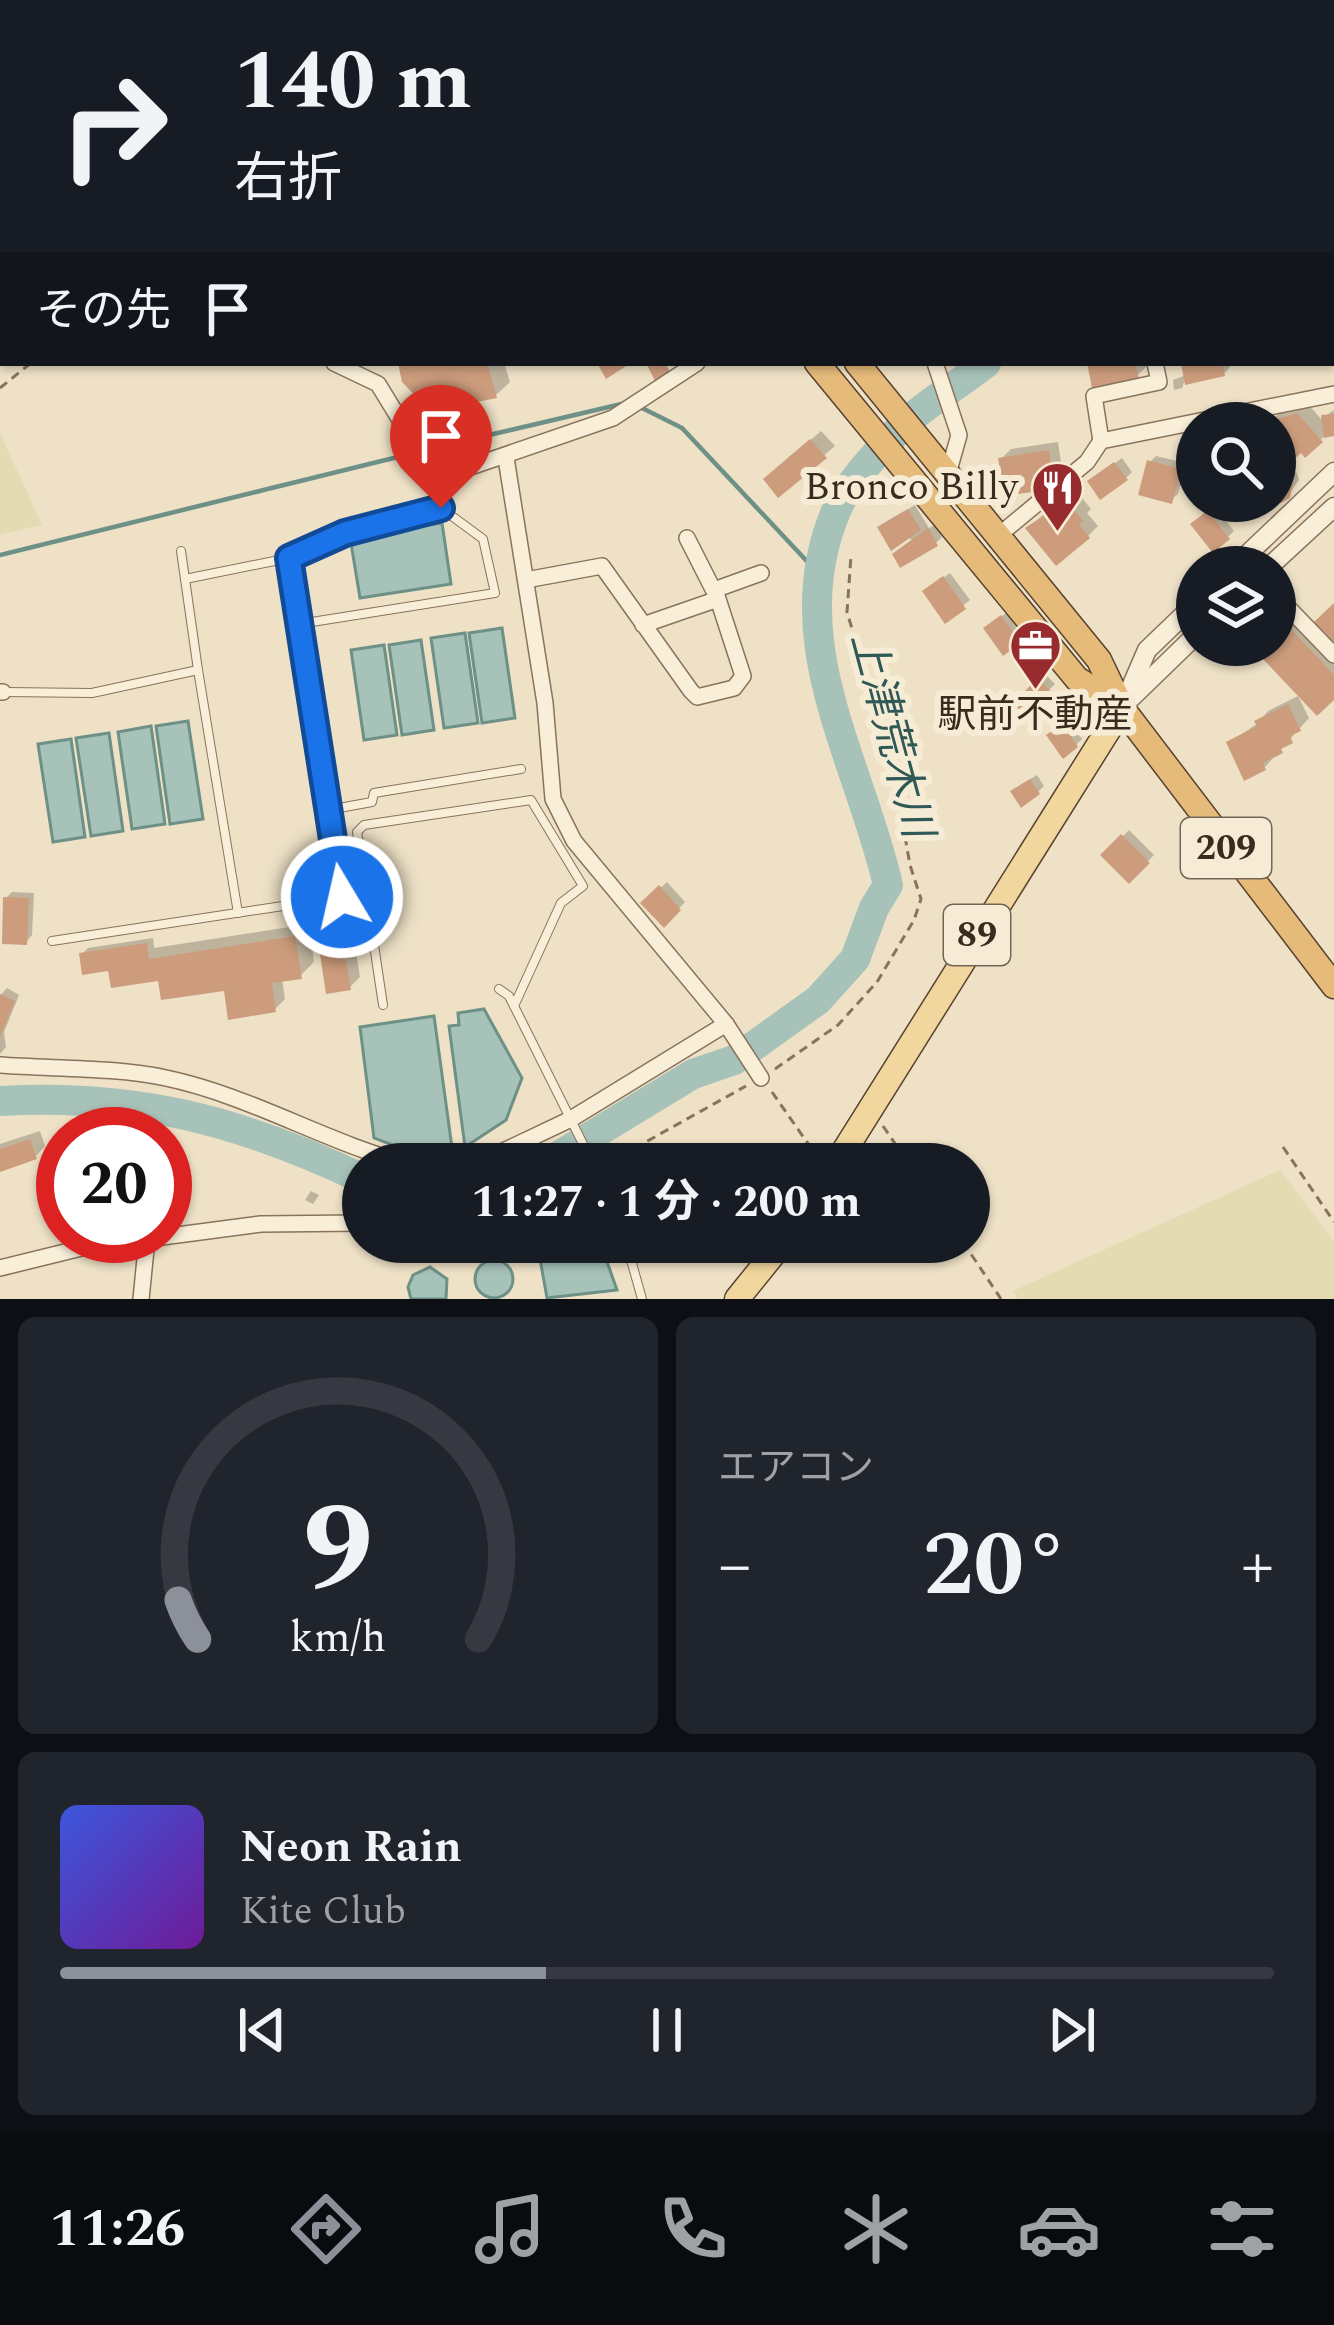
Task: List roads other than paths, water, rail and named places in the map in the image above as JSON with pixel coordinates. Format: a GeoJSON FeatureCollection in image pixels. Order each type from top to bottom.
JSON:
{"type":"FeatureCollection","features":[{"type":"Feature","properties":{"kind":"highway","name":"209"},"geometry":{"type":"LineString","coordinates":[[819,366],[1077,679],[1121,708]]}},
{"type":"Feature","properties":{"kind":"highway","name":"209"},"geometry":{"type":"LineString","coordinates":[[866,373],[1099,660],[1121,708],[1330,972]]}},
{"type":"Feature","properties":{"kind":"main road","name":"89"},"geometry":{"type":"LineString","coordinates":[[848,1143],[1121,708]]}},
{"type":"Feature","properties":{"kind":"main road"},"geometry":{"type":"LineString","coordinates":[[737,1299],[766,1263]]}},
{"type":"Feature","properties":{"kind":"street"},"geometry":{"type":"LineString","coordinates":[[340,366],[378,384],[427,464],[447,475],[613,418],[692,366]]}},
{"type":"Feature","properties":{"kind":"street"},"geometry":{"type":"LineString","coordinates":[[936,366],[959,435],[948,475]]}},
{"type":"Feature","properties":{"kind":"street"},"geometry":{"type":"LineString","coordinates":[[998,536],[1087,462],[1101,441],[1094,395],[1159,382],[1156,366]]}},
{"type":"Feature","properties":{"kind":"street"},"geometry":{"type":"LineString","coordinates":[[1101,441],[1334,394]]}},
{"type":"Feature","properties":{"kind":"street"},"geometry":{"type":"LineString","coordinates":[[506,458],[545,703],[553,799],[574,841],[726,1024],[761,1078]]}},
{"type":"Feature","properties":{"kind":"street"},"geometry":{"type":"LineString","coordinates":[[1256,546],[1334,472]]}},
{"type":"Feature","properties":{"kind":"street"},"geometry":{"type":"LineString","coordinates":[[1292,546],[1334,507]]}},
{"type":"Feature","properties":{"kind":"street"},"geometry":{"type":"LineString","coordinates":[[526,580],[602,566],[697,698],[734,688],[743,676],[716,595],[687,538]]}},
{"type":"Feature","properties":{"kind":"street"},"geometry":{"type":"LineString","coordinates":[[643,625],[761,573]]}},
{"type":"Feature","properties":{"kind":"street"},"geometry":{"type":"LineString","coordinates":[[1296,616],[1334,655]]}},
{"type":"Feature","properties":{"kind":"street"},"geometry":{"type":"LineString","coordinates":[[1121,708],[1147,650],[1176,622]]}},
{"type":"Feature","properties":{"kind":"street"},"geometry":{"type":"LineString","coordinates":[[1121,708],[1176,654]]}},
{"type":"Feature","properties":{"kind":"street"},"geometry":{"type":"LineString","coordinates":[[521,1143],[572,1119],[726,1024]]}},
{"type":"Feature","properties":{"kind":"street"},"geometry":{"type":"LineString","coordinates":[[0,1065],[163,1077],[277,1112],[347,1143]]}},
{"type":"Feature","properties":{"kind":"street"},"geometry":{"type":"LineString","coordinates":[[192,1233],[261,1224],[342,1223]]}},
{"type":"Feature","properties":{"kind":"street"},"geometry":{"type":"LineString","coordinates":[[0,1268],[36,1259]]}},
{"type":"Feature","properties":{"kind":"street"},"geometry":{"type":"LineString","coordinates":[[141,1299],[145,1263]]}},
{"type":"Feature","properties":{"kind":"lane"},"geometry":{"type":"LineString","coordinates":[[185,579],[289,558],[345,533],[441,508],[482,539],[495,593],[299,624]]}},
{"type":"Feature","properties":{"kind":"lane"},"geometry":{"type":"LineString","coordinates":[[181,551],[238,913]]}},
{"type":"Feature","properties":{"kind":"lane"},"geometry":{"type":"LineString","coordinates":[[52,941],[342,897],[289,558]]}},
{"type":"Feature","properties":{"kind":"lane"},"geometry":{"type":"LineString","coordinates":[[2,692],[92,693],[198,670]]}},
{"type":"Feature","properties":{"kind":"lane"},"geometry":{"type":"LineString","coordinates":[[328,810],[372,802],[374,793],[521,770]]}},
{"type":"Feature","properties":{"kind":"lane"},"geometry":{"type":"LineString","coordinates":[[383,1005],[357,832],[364,825],[531,800],[583,886],[561,903],[514,1006]]}},
{"type":"Feature","properties":{"kind":"lane"},"geometry":{"type":"LineString","coordinates":[[499,988],[514,1006],[583,1143]]}},
{"type":"Feature","properties":{"kind":"lane"},"geometry":{"type":"LineString","coordinates":[[632,1263],[642,1299]]}},
{"type":"Feature","properties":{"kind":"water"},"geometry":{"type":"Polygon","coordinates":[[[442,523],[451,584],[360,598],[350,537],[442,523]]]}},
{"type":"Feature","properties":{"kind":"water"},"geometry":{"type":"Polygon","coordinates":[[[502,628],[515,718],[482,723],[469,633],[502,628]]]}},
{"type":"Feature","properties":{"kind":"water"},"geometry":{"type":"Polygon","coordinates":[[[465,633],[478,723],[444,728],[431,638],[465,633]]]}},
{"type":"Feature","properties":{"kind":"water"},"geometry":{"type":"Polygon","coordinates":[[[421,640],[434,730],[402,735],[389,645],[421,640]]]}},
{"type":"Feature","properties":{"kind":"water"},"geometry":{"type":"Polygon","coordinates":[[[384,645],[397,735],[364,740],[351,650],[384,645]]]}},
{"type":"Feature","properties":{"kind":"water"},"geometry":{"type":"Polygon","coordinates":[[[188,721],[203,819],[170,824],[156,726],[188,721]]]}},
{"type":"Feature","properties":{"kind":"water"},"geometry":{"type":"Polygon","coordinates":[[[151,726],[165,824],[132,829],[118,732],[151,726]]]}},
{"type":"Feature","properties":{"kind":"water"},"geometry":{"type":"Polygon","coordinates":[[[109,733],[123,831],[91,836],[76,738],[109,733]]]}},
{"type":"Feature","properties":{"kind":"water"},"geometry":{"type":"Polygon","coordinates":[[[71,739],[85,837],[53,842],[38,744],[71,739]]]}},
{"type":"Feature","properties":{"kind":"water"},"geometry":{"type":"Polygon","coordinates":[[[484,1009],[522,1078],[506,1120],[471,1143],[464,1143],[449,1026],[459,1025],[458,1013],[484,1009]]]}},
{"type":"Feature","properties":{"kind":"water"},"geometry":{"type":"Polygon","coordinates":[[[434,1016],[451,1143],[387,1143],[374,1138],[360,1027],[434,1016]]]}},
{"type":"Feature","properties":{"kind":"water"},"geometry":{"type":"Polygon","coordinates":[[[486,1263],[502,1263],[511,1272],[511,1286],[501,1296],[487,1296],[477,1286],[477,1272],[486,1263]]]}},
{"type":"Feature","properties":{"kind":"water"},"geometry":{"type":"Polygon","coordinates":[[[541,1263],[607,1263],[617,1290],[547,1298],[541,1263]]]}},
{"type":"Feature","properties":{"kind":"water"},"geometry":{"type":"Polygon","coordinates":[[[430,1267],[447,1279],[446,1299],[411,1299],[408,1287],[413,1275],[430,1267]]]}},
{"type":"Feature","properties":{"kind":"waterway","name":"上津荒木川"},"geometry":{"type":"LineString","coordinates":[[580,1143],[693,1074],[734,1060],[818,1000],[855,959],[888,885],[830,700],[817,607],[821,559],[840,501],[853,482],[902,426],[982,366]]}},
{"type":"Feature","properties":{"kind":"waterway"},"geometry":{"type":"LineString","coordinates":[[425,450],[630,402]]}},
{"type":"Feature","properties":{"kind":"waterway"},"geometry":{"type":"LineString","coordinates":[[640,407],[682,428],[817,572]]}},
{"type":"Feature","properties":{"kind":"waterway"},"geometry":{"type":"LineString","coordinates":[[0,555],[414,453]]}},
{"type":"Feature","properties":{"kind":"waterway","name":"上津荒木川"},"geometry":{"type":"LineString","coordinates":[[0,1101],[97,1102],[187,1115],[274,1141],[342,1170]]}},
{"type":"Feature","properties":{"kind":"place","name":"Bronco Billy"},"geometry":{"type":"Point","coordinates":[1057,533]}},
{"type":"Feature","properties":{"kind":"place","name":"駅前不動産"},"geometry":{"type":"Point","coordinates":[1035,691]}}]}
